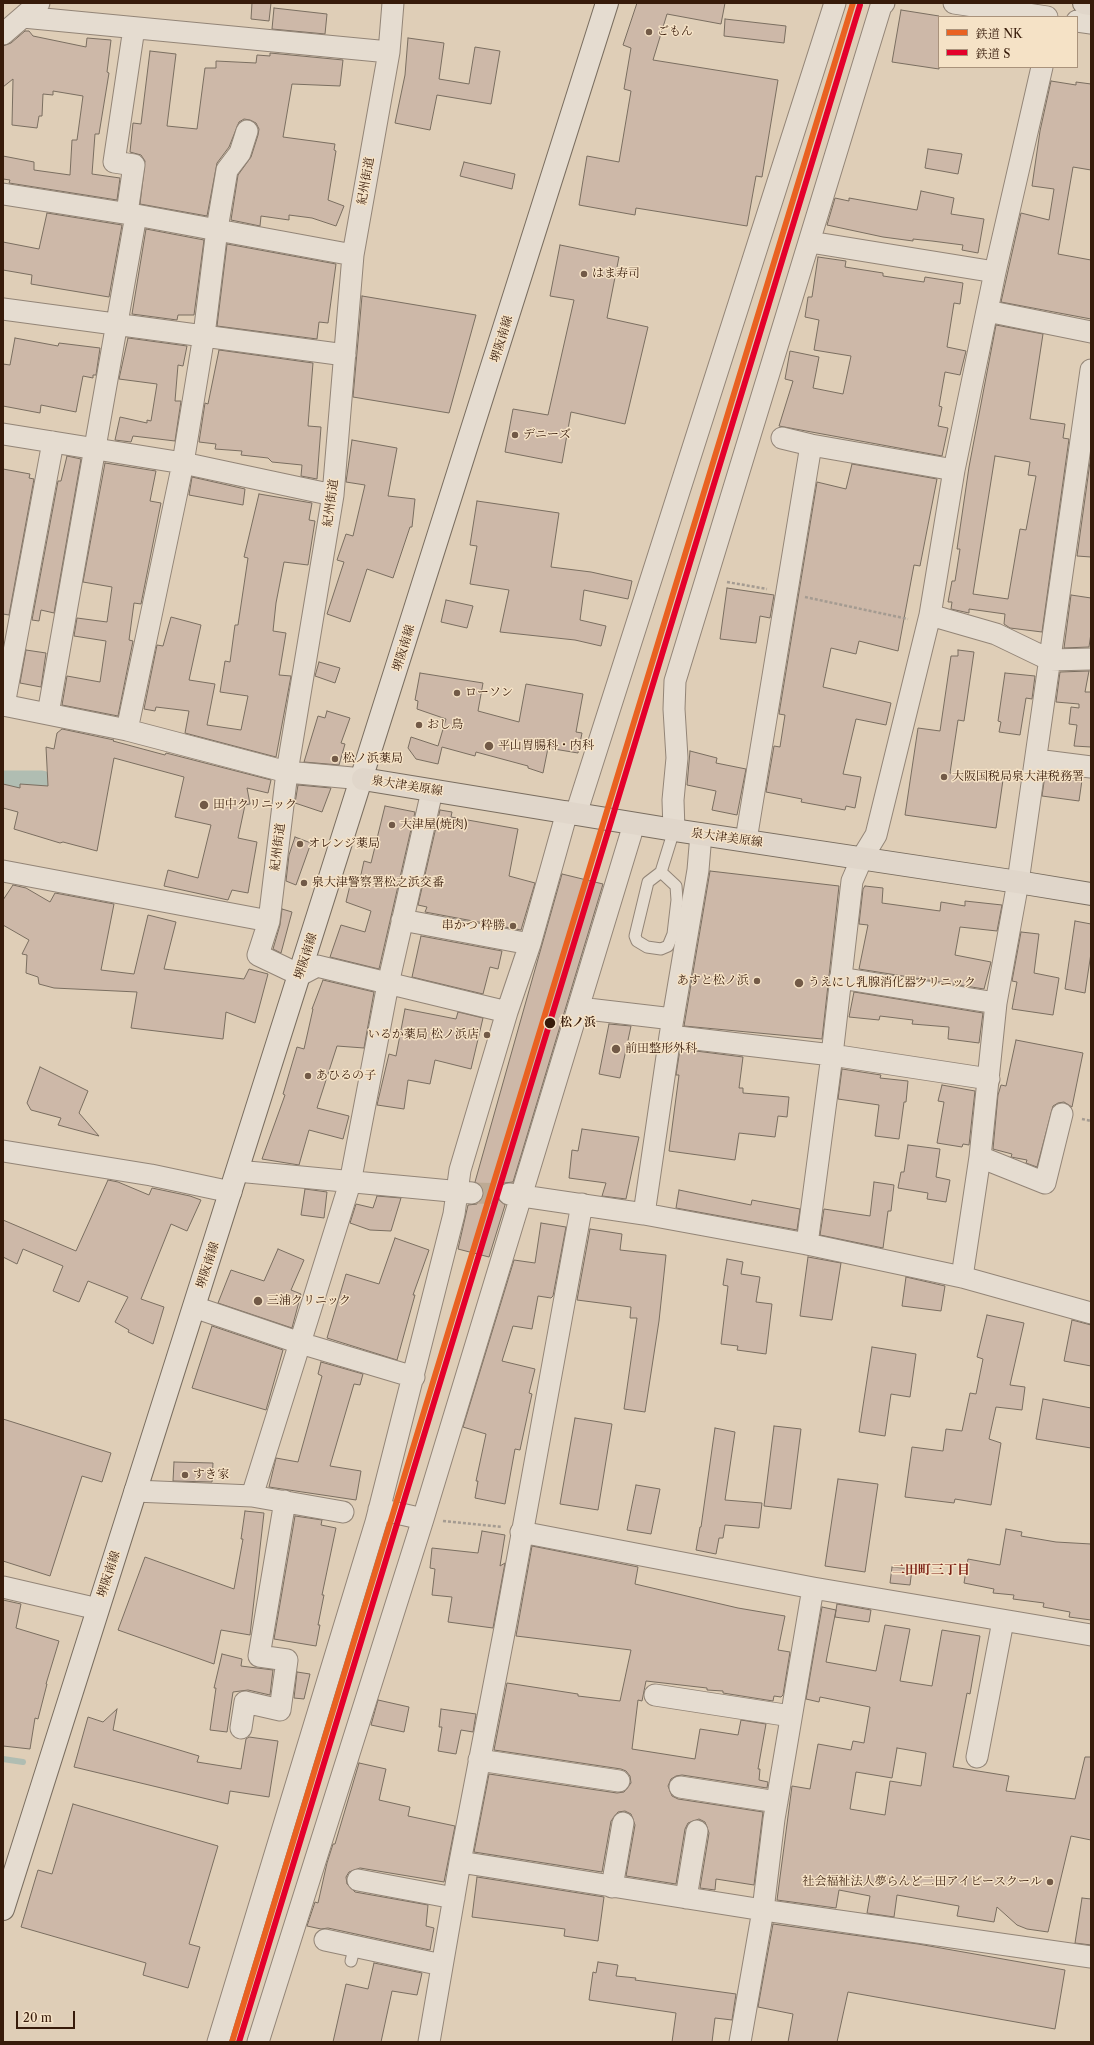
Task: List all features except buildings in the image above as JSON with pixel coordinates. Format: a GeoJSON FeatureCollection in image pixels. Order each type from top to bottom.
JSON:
{"type":"FeatureCollection","features":[{"type":"Feature","properties":{"kind":"main road","name":"堺阪南線"},"geometry":{"type":"LineString","coordinates":[[3,1909],[363,779],[607,3]]}},
{"type":"Feature","properties":{"kind":"main road"},"geometry":{"type":"LineString","coordinates":[[1084,3],[1091,4]]}},
{"type":"Feature","properties":{"kind":"main road","name":"泉大津美原線"},"geometry":{"type":"LineString","coordinates":[[363,779],[634,824],[1091,894]]}},
{"type":"Feature","properties":{"kind":"street"},"geometry":{"type":"LineString","coordinates":[[3,34],[39,3]]}},
{"type":"Feature","properties":{"kind":"street","name":"紀州街道"},"geometry":{"type":"LineString","coordinates":[[300,975],[258,955],[269,921],[287,772],[333,495],[354,255],[389,52],[393,3]]}},
{"type":"Feature","properties":{"kind":"street"},"geometry":{"type":"LineString","coordinates":[[218,2042],[378,1516],[454,1214],[465,1193],[460,1170],[507,1012],[835,3]]}},
{"type":"Feature","properties":{"kind":"street"},"geometry":{"type":"LineString","coordinates":[[674,830],[673,800],[677,758],[674,709],[675,681],[879,14],[884,3]]}},
{"type":"Feature","properties":{"kind":"street"},"geometry":{"type":"LineString","coordinates":[[954,3],[976,5],[1041,16]]}},
{"type":"Feature","properties":{"kind":"street"},"geometry":{"type":"LineString","coordinates":[[1051,16],[1053,3]]}},
{"type":"Feature","properties":{"kind":"street"},"geometry":{"type":"LineString","coordinates":[[23,17],[389,52]]}},
{"type":"Feature","properties":{"kind":"street"},"geometry":{"type":"LineString","coordinates":[[1078,21],[1091,23]]}},
{"type":"Feature","properties":{"kind":"street"},"geometry":{"type":"LineString","coordinates":[[48,714],[96,450],[117,323],[131,214],[134,165],[114,162],[134,28]]}},
{"type":"Feature","properties":{"kind":"street"},"geometry":{"type":"LineString","coordinates":[[807,1244],[832,1055],[852,881],[862,858],[876,835],[930,615],[954,470],[995,272],[1042,68]]}},
{"type":"Feature","properties":{"kind":"street"},"geometry":{"type":"LineString","coordinates":[[127,730],[182,463],[204,335],[217,229],[227,170],[240,153],[248,131]]}},
{"type":"Feature","properties":{"kind":"street"},"geometry":{"type":"LineString","coordinates":[[3,194],[131,214],[354,255]]}},
{"type":"Feature","properties":{"kind":"street"},"geometry":{"type":"LineString","coordinates":[[810,242],[995,272]]}},
{"type":"Feature","properties":{"kind":"street"},"geometry":{"type":"LineString","coordinates":[[3,309],[117,323],[345,355]]}},
{"type":"Feature","properties":{"kind":"street"},"geometry":{"type":"LineString","coordinates":[[987,311],[1091,332]]}},
{"type":"Feature","properties":{"kind":"street"},"geometry":{"type":"LineString","coordinates":[[962,1277],[980,1157],[996,1003],[1018,882],[1091,370]]}},
{"type":"Feature","properties":{"kind":"street"},"geometry":{"type":"LineString","coordinates":[[3,434],[182,463],[333,495]]}},
{"type":"Feature","properties":{"kind":"street"},"geometry":{"type":"LineString","coordinates":[[782,438],[811,445],[954,470]]}},
{"type":"Feature","properties":{"kind":"street"},"geometry":{"type":"LineString","coordinates":[[53,442],[3,705],[127,730],[287,772],[363,779]]}},
{"type":"Feature","properties":{"kind":"street"},"geometry":{"type":"LineString","coordinates":[[746,840],[811,445]]}},
{"type":"Feature","properties":{"kind":"street"},"geometry":{"type":"LineString","coordinates":[[930,615],[996,634],[1050,660],[1091,659]]}},
{"type":"Feature","properties":{"kind":"street"},"geometry":{"type":"LineString","coordinates":[[1036,760],[1091,767]]}},
{"type":"Feature","properties":{"kind":"street"},"geometry":{"type":"LineString","coordinates":[[252,1496],[350,1183],[388,984],[432,791]]}},
{"type":"Feature","properties":{"kind":"street"},"geometry":{"type":"LineString","coordinates":[[258,2042],[420,1527],[515,1195],[579,1008],[634,824]]}},
{"type":"Feature","properties":{"kind":"street"},"geometry":{"type":"LineString","coordinates":[[644,1214],[698,870],[701,834]]}},
{"type":"Feature","properties":{"kind":"street"},"geometry":{"type":"LineString","coordinates":[[3,870],[269,921]]}},
{"type":"Feature","properties":{"kind":"street"},"geometry":{"type":"LineString","coordinates":[[402,920],[530,944]]}},
{"type":"Feature","properties":{"kind":"street"},"geometry":{"type":"LineString","coordinates":[[300,975],[317,966],[507,1012]]}},
{"type":"Feature","properties":{"kind":"street"},"geometry":{"type":"LineString","coordinates":[[840,978],[996,1003]]}},
{"type":"Feature","properties":{"kind":"street"},"geometry":{"type":"LineString","coordinates":[[579,1008],[672,1028],[832,1055],[989,1079]]}},
{"type":"Feature","properties":{"kind":"street"},"geometry":{"type":"LineString","coordinates":[[980,1157],[1045,1183],[1062,1114]]}},
{"type":"Feature","properties":{"kind":"street"},"geometry":{"type":"LineString","coordinates":[[3,1151],[150,1175],[231,1192]]}},
{"type":"Feature","properties":{"kind":"street"},"geometry":{"type":"LineString","coordinates":[[237,1171],[465,1193]]}},
{"type":"Feature","properties":{"kind":"street"},"geometry":{"type":"LineString","coordinates":[[515,1195],[644,1214],[807,1244],[962,1277],[1091,1312]]}},
{"type":"Feature","properties":{"kind":"street"},"geometry":{"type":"LineString","coordinates":[[429,2042],[460,1862],[582,1204]]}},
{"type":"Feature","properties":{"kind":"street"},"geometry":{"type":"LineString","coordinates":[[194,1307],[300,1343],[414,1377]]}},
{"type":"Feature","properties":{"kind":"street"},"geometry":{"type":"LineString","coordinates":[[135,1491],[252,1496],[343,1512]]}},
{"type":"Feature","properties":{"kind":"street"},"geometry":{"type":"LineString","coordinates":[[241,1728],[245,1702],[280,1710],[287,1660],[260,1656],[285,1501]]}},
{"type":"Feature","properties":{"kind":"street"},"geometry":{"type":"LineString","coordinates":[[378,1516],[420,1527]]}},
{"type":"Feature","properties":{"kind":"street"},"geometry":{"type":"LineString","coordinates":[[521,1532],[813,1588],[1091,1635]]}},
{"type":"Feature","properties":{"kind":"street"},"geometry":{"type":"LineString","coordinates":[[3,1587],[98,1609]]}},
{"type":"Feature","properties":{"kind":"street"},"geometry":{"type":"LineString","coordinates":[[740,2042],[763,1910],[777,1802],[813,1588]]}},
{"type":"Feature","properties":{"kind":"street"},"geometry":{"type":"LineString","coordinates":[[978,1757],[1003,1621]]}},
{"type":"Feature","properties":{"kind":"street"},"geometry":{"type":"LineString","coordinates":[[655,1695],[791,1716]]}},
{"type":"Feature","properties":{"kind":"street"},"geometry":{"type":"LineString","coordinates":[[479,1760],[619,1781]]}},
{"type":"Feature","properties":{"kind":"street"},"geometry":{"type":"LineString","coordinates":[[680,1787],[777,1802]]}},
{"type":"Feature","properties":{"kind":"street"},"geometry":{"type":"LineString","coordinates":[[612,1887],[623,1823]]}},
{"type":"Feature","properties":{"kind":"street"},"geometry":{"type":"LineString","coordinates":[[686,1898],[697,1831]]}},
{"type":"Feature","properties":{"kind":"street"},"geometry":{"type":"LineString","coordinates":[[460,1862],[763,1910],[1091,1957]]}},
{"type":"Feature","properties":{"kind":"street"},"geometry":{"type":"LineString","coordinates":[[358,1880],[454,1898]]}},
{"type":"Feature","properties":{"kind":"street"},"geometry":{"type":"LineString","coordinates":[[324,1940],[353,1954],[442,1965]]}},
{"type":"Feature","properties":{"kind":"lane"},"geometry":{"type":"LineString","coordinates":[[661,872],[676,886],[677,900],[673,934],[668,946],[661,949],[647,948],[637,941],[635,936],[648,882],[661,872],[674,830]]}},
{"type":"Feature","properties":{"kind":"path"},"geometry":{"type":"LineString","coordinates":[[720,581],[787,593],[921,622],[930,615]]}},
{"type":"Feature","properties":{"kind":"path"},"geometry":{"type":"LineString","coordinates":[[420,1527],[515,1528],[521,1532]]}},
{"type":"Feature","properties":{"kind":"waterway"},"geometry":{"type":"LineString","coordinates":[[3,781],[42,781]]}},
{"type":"Feature","properties":{"kind":"waterway"},"geometry":{"type":"LineString","coordinates":[[3,1759],[23,1762]]}},
{"type":"Feature","properties":{"kind":"tunnel"},"geometry":{"type":"LineString","coordinates":[[472,1193],[509,1194]]}},
{"type":"Feature","properties":{"kind":"rail line","name":"NK"},"geometry":{"type":"LineString","coordinates":[[232,2042],[853,3]]}},
{"type":"Feature","properties":{"kind":"rail line","name":"S"},"geometry":{"type":"LineString","coordinates":[[239,2042],[860,5]]}},
{"type":"Feature","properties":{"kind":"place","name":"ごもん"},"geometry":{"type":"Point","coordinates":[649,32]}},
{"type":"Feature","properties":{"kind":"place","name":"はま寿司"},"geometry":{"type":"Point","coordinates":[584,274]}},
{"type":"Feature","properties":{"kind":"place","name":"デニーズ"},"geometry":{"type":"Point","coordinates":[515,435]}},
{"type":"Feature","properties":{"kind":"place","name":"ローソン"},"geometry":{"type":"Point","coordinates":[457,693]}},
{"type":"Feature","properties":{"kind":"place","name":"おし鳥"},"geometry":{"type":"Point","coordinates":[419,725]}},
{"type":"Feature","properties":{"kind":"place","name":"平山胃腸科・内科"},"geometry":{"type":"Point","coordinates":[489,746]}},
{"type":"Feature","properties":{"kind":"place","name":"松ノ浜薬局"},"geometry":{"type":"Point","coordinates":[335,759]}},
{"type":"Feature","properties":{"kind":"place","name":"大阪国税局泉大津税務署"},"geometry":{"type":"Point","coordinates":[944,777]}},
{"type":"Feature","properties":{"kind":"place","name":"田中クリニック"},"geometry":{"type":"Point","coordinates":[204,805]}},
{"type":"Feature","properties":{"kind":"place","name":"大津屋(焼肉)"},"geometry":{"type":"Point","coordinates":[392,825]}},
{"type":"Feature","properties":{"kind":"place","name":"オレンジ薬局"},"geometry":{"type":"Point","coordinates":[300,844]}},
{"type":"Feature","properties":{"kind":"place","name":"泉大津警察署松之浜交番"},"geometry":{"type":"Point","coordinates":[304,883]}},
{"type":"Feature","properties":{"kind":"place","name":"串かつ 粋勝"},"geometry":{"type":"Point","coordinates":[513,926]}},
{"type":"Feature","properties":{"kind":"place","name":"あすと松ノ浜"},"geometry":{"type":"Point","coordinates":[757,981]}},
{"type":"Feature","properties":{"kind":"place","name":"うえにし乳腺消化器クリニック"},"geometry":{"type":"Point","coordinates":[799,983]}},
{"type":"Feature","properties":{"kind":"place","name":"松ノ浜"},"geometry":{"type":"Point","coordinates":[550,1023]}},
{"type":"Feature","properties":{"kind":"place","name":"いるか薬局 松ノ浜店"},"geometry":{"type":"Point","coordinates":[487,1035]}},
{"type":"Feature","properties":{"kind":"place","name":"前田整形外科"},"geometry":{"type":"Point","coordinates":[616,1049]}},
{"type":"Feature","properties":{"kind":"place","name":"あひるの子"},"geometry":{"type":"Point","coordinates":[308,1076]}},
{"type":"Feature","properties":{"kind":"place","name":"三浦クリニック"},"geometry":{"type":"Point","coordinates":[258,1301]}},
{"type":"Feature","properties":{"kind":"place","name":"すき家"},"geometry":{"type":"Point","coordinates":[185,1475]}},
{"type":"Feature","properties":{"kind":"place","name":"社会福祉法人夢らんど二田アイビースクール"},"geometry":{"type":"Point","coordinates":[1050,1882]}},
{"type":"Feature","properties":{"kind":"district","name":"二田町三丁目"},"geometry":{"type":"Point","coordinates":[931,1570]}}]}
